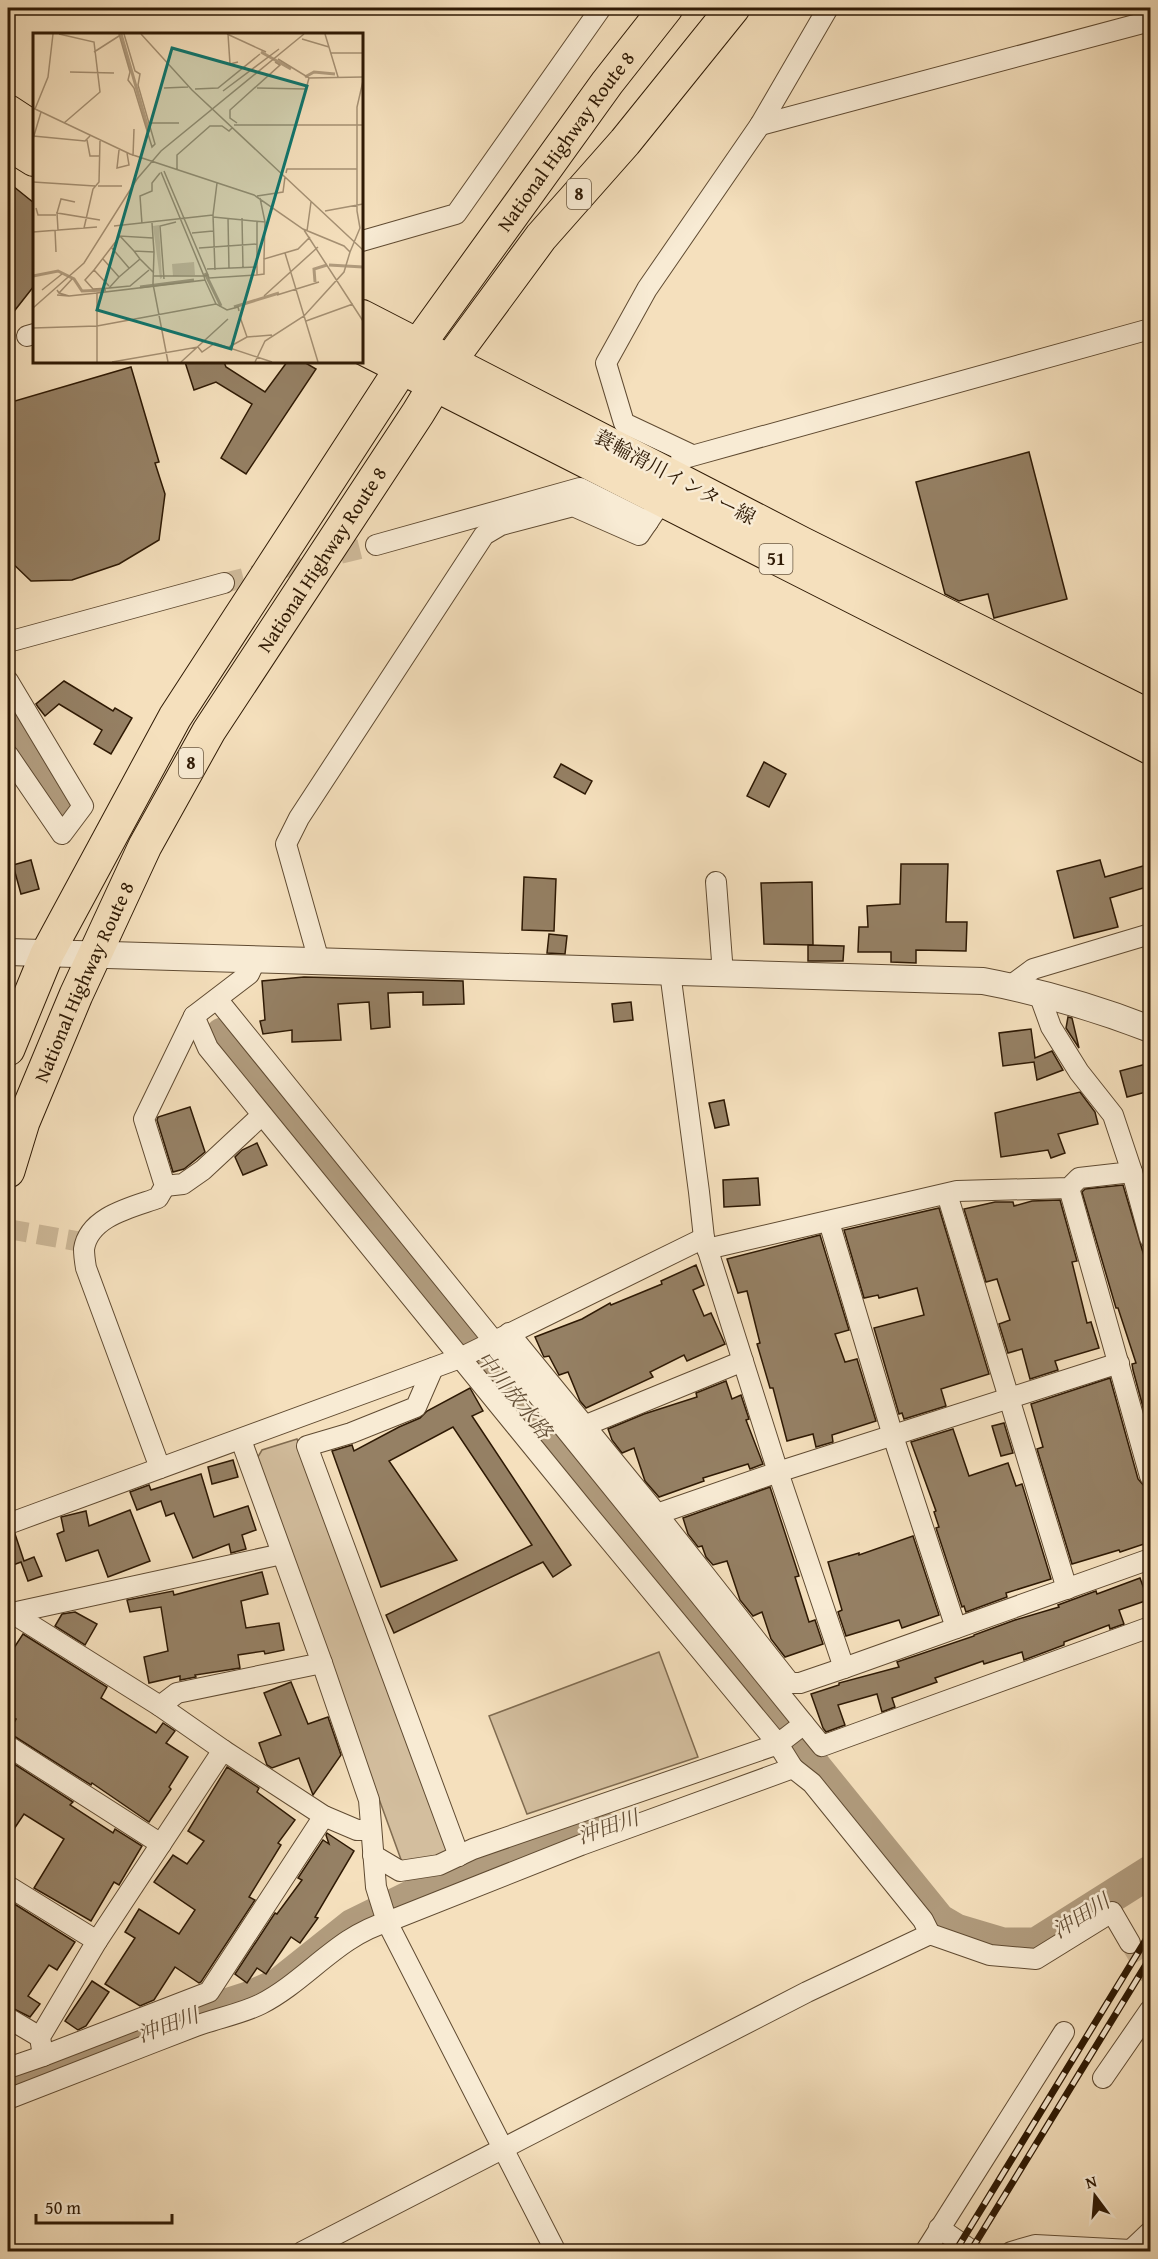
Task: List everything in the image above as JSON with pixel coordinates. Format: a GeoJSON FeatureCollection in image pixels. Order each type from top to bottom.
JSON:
{"type":"FeatureCollection","features":[{"type":"Feature","properties":{"kind":"highway","name":"National Highway Route 8"},"geometry":{"type":"LineString","coordinates":[[8,1049],[47,954],[175,717],[410,357],[607,82],[666,8]]}},
{"type":"Feature","properties":{"kind":"highway","name":"National Highway Route 8"},"geometry":{"type":"LineString","coordinates":[[8,1171],[23,1122],[76,995],[145,846],[209,731],[441,374],[541,237],[625,142],[733,8]]}},
{"type":"Feature","properties":{"kind":"main road"},"geometry":{"type":"LineString","coordinates":[[8,111],[33,127]]}},
{"type":"Feature","properties":{"kind":"main road"},"geometry":{"type":"LineString","coordinates":[[8,144],[33,159]]}},
{"type":"Feature","properties":{"kind":"main road","name":"蓑輪滑川インター線"},"geometry":{"type":"LineString","coordinates":[[363,317],[410,357],[441,374],[667,488],[1150,748]]}},
{"type":"Feature","properties":{"kind":"main road","name":"蓑輪滑川インター線"},"geometry":{"type":"LineString","coordinates":[[363,348],[410,357]]}},
{"type":"Feature","properties":{"kind":"main road","name":"蓑輪滑川インター線"},"geometry":{"type":"LineString","coordinates":[[667,488],[802,543],[1150,716]]}},
{"type":"Feature","properties":{"kind":"street"},"geometry":{"type":"LineString","coordinates":[[363,241],[456,214],[601,8]]}},
{"type":"Feature","properties":{"kind":"street"},"geometry":{"type":"LineString","coordinates":[[667,488],[624,423],[606,363],[647,289],[760,125],[828,8]]}},
{"type":"Feature","properties":{"kind":"street"},"geometry":{"type":"LineString","coordinates":[[760,125],[1150,21]]}},
{"type":"Feature","properties":{"kind":"street"},"geometry":{"type":"LineString","coordinates":[[376,545],[580,488],[667,488],[1150,328]]}},
{"type":"Feature","properties":{"kind":"street"},"geometry":{"type":"LineString","coordinates":[[319,961],[286,844],[299,818],[484,535],[501,525],[573,506],[639,535],[667,488]]}},
{"type":"Feature","properties":{"kind":"street"},"geometry":{"type":"LineString","coordinates":[[8,642],[224,583]]}},
{"type":"Feature","properties":{"kind":"street"},"geometry":{"type":"LineString","coordinates":[[8,681],[83,806],[62,834],[8,755]]}},
{"type":"Feature","properties":{"kind":"street"},"geometry":{"type":"LineString","coordinates":[[716,882],[723,974]]}},
{"type":"Feature","properties":{"kind":"street"},"geometry":{"type":"LineString","coordinates":[[1010,986],[1034,969],[1150,934]]}},
{"type":"Feature","properties":{"kind":"street"},"geometry":{"type":"LineString","coordinates":[[8,952],[983,981],[1038,991],[1150,1029]]}},
{"type":"Feature","properties":{"kind":"street"},"geometry":{"type":"LineString","coordinates":[[160,1468],[86,1268],[84,1248],[94,1230],[106,1217],[158,1198],[165,1186],[144,1119],[194,1016],[249,974],[256,959]]}},
{"type":"Feature","properties":{"kind":"street"},"geometry":{"type":"LineString","coordinates":[[670,972],[705,1244],[844,1668]]}},
{"type":"Feature","properties":{"kind":"street"},"geometry":{"type":"LineString","coordinates":[[1038,991],[1051,1027],[1079,1072],[1113,1115],[1150,1238]]}},
{"type":"Feature","properties":{"kind":"street"},"geometry":{"type":"LineString","coordinates":[[217,999],[496,1339],[822,1746],[1150,1627]]}},
{"type":"Feature","properties":{"kind":"street"},"geometry":{"type":"LineString","coordinates":[[194,1016],[208,1048],[463,1357],[777,1744],[793,1767],[812,1784],[923,1920],[930,1934],[990,1955],[1036,1959],[1112,1912],[1130,1943]]}},
{"type":"Feature","properties":{"kind":"street"},"geometry":{"type":"LineString","coordinates":[[165,1186],[183,1184],[203,1170],[262,1115]]}},
{"type":"Feature","properties":{"kind":"street"},"geometry":{"type":"LineString","coordinates":[[8,1524],[463,1357],[496,1339],[705,1244],[829,1222],[957,1191],[1069,1188],[1079,1178],[1132,1172]]}},
{"type":"Feature","properties":{"kind":"street"},"geometry":{"type":"LineString","coordinates":[[1069,1188],[1150,1476]]}},
{"type":"Feature","properties":{"kind":"street"},"geometry":{"type":"LineString","coordinates":[[947,1194],[1067,1589]]}},
{"type":"Feature","properties":{"kind":"street"},"geometry":{"type":"LineString","coordinates":[[829,1222],[893,1436],[956,1628]]}},
{"type":"Feature","properties":{"kind":"street"},"geometry":{"type":"LineString","coordinates":[[496,1339],[584,1426],[657,1514],[789,1683],[800,1683],[844,1668],[1150,1559]]}},
{"type":"Feature","properties":{"kind":"street"},"geometry":{"type":"LineString","coordinates":[[584,1426],[743,1361]]}},
{"type":"Feature","properties":{"kind":"street"},"geometry":{"type":"LineString","coordinates":[[657,1514],[778,1472],[1119,1363]]}},
{"type":"Feature","properties":{"kind":"street"},"geometry":{"type":"LineString","coordinates":[[308,1446],[351,1433],[416,1407],[434,1368]]}},
{"type":"Feature","properties":{"kind":"street"},"geometry":{"type":"LineString","coordinates":[[295,1420],[308,1446],[459,1856]]}},
{"type":"Feature","properties":{"kind":"street"},"geometry":{"type":"LineString","coordinates":[[241,1440],[369,1800],[376,1887],[387,1922],[556,2252]]}},
{"type":"Feature","properties":{"kind":"street"},"geometry":{"type":"LineString","coordinates":[[10,1619],[282,1554]]}},
{"type":"Feature","properties":{"kind":"street"},"geometry":{"type":"LineString","coordinates":[[10,1619],[160,1706],[324,1816],[357,1830],[371,1830]]}},
{"type":"Feature","properties":{"kind":"street"},"geometry":{"type":"LineString","coordinates":[[160,1706],[177,1693],[322,1663]]}},
{"type":"Feature","properties":{"kind":"street"},"geometry":{"type":"LineString","coordinates":[[374,1855],[400,1871],[439,1865],[777,1744],[804,1724]]}},
{"type":"Feature","properties":{"kind":"street"},"geometry":{"type":"LineString","coordinates":[[8,1746],[161,1845]]}},
{"type":"Feature","properties":{"kind":"street"},"geometry":{"type":"LineString","coordinates":[[42,2047],[97,1941],[223,1750]]}},
{"type":"Feature","properties":{"kind":"street"},"geometry":{"type":"LineString","coordinates":[[714,1766],[721,1794]]}},
{"type":"Feature","properties":{"kind":"street"},"geometry":{"type":"LineString","coordinates":[[8,2099],[210,2020],[259,2005],[293,1985],[352,1937],[370,1927],[581,1845],[793,1767]]}},
{"type":"Feature","properties":{"kind":"street"},"geometry":{"type":"LineString","coordinates":[[8,2068],[42,2047],[209,1992],[324,1816]]}},
{"type":"Feature","properties":{"kind":"street"},"geometry":{"type":"LineString","coordinates":[[8,1886],[97,1941]]}},
{"type":"Feature","properties":{"kind":"street"},"geometry":{"type":"LineString","coordinates":[[302,2252],[807,1992],[930,1934]]}},
{"type":"Feature","properties":{"kind":"street"},"geometry":{"type":"LineString","coordinates":[[1103,2078],[1150,2010]]}},
{"type":"Feature","properties":{"kind":"street"},"geometry":{"type":"LineString","coordinates":[[8,2018],[42,2047]]}},
{"type":"Feature","properties":{"kind":"street"},"geometry":{"type":"LineString","coordinates":[[925,2252],[1065,2032]]}},
{"type":"Feature","properties":{"kind":"street"},"geometry":{"type":"LineString","coordinates":[[939,2228],[974,2252]]}},
{"type":"Feature","properties":{"kind":"street"},"geometry":{"type":"LineString","coordinates":[[1011,2252],[1035,2245],[1141,2251],[1150,2232]]}},
{"type":"Feature","properties":{"kind":"shaded area"},"geometry":{"type":"Polygon","coordinates":[[[297,1439],[448,1854],[403,1865],[256,1460],[262,1450],[297,1439]]]}},
{"type":"Feature","properties":{"kind":"shaded area"},"geometry":{"type":"Polygon","coordinates":[[[659,1652],[698,1757],[527,1814],[489,1716],[659,1652]]]}},
{"type":"Feature","properties":{"kind":"building"},"geometry":{"type":"Polygon","coordinates":[[[8,182],[33,202],[33,287],[8,319],[8,182]]]}},
{"type":"Feature","properties":{"kind":"building"},"geometry":{"type":"Polygon","coordinates":[[[185,363],[224,363],[226,367],[265,392],[286,363],[306,363],[316,369],[246,474],[221,458],[252,404],[216,382],[194,390],[185,363]]]}},
{"type":"Feature","properties":{"kind":"building"},"geometry":{"type":"Polygon","coordinates":[[[131,367],[159,462],[155,463],[165,494],[159,540],[119,564],[72,580],[31,581],[8,559],[8,403],[131,367]]]}},
{"type":"Feature","properties":{"kind":"building"},"geometry":{"type":"Polygon","coordinates":[[[1029,452],[1067,599],[994,618],[988,594],[959,601],[945,594],[916,482],[1029,452]]]}},
{"type":"Feature","properties":{"kind":"building"},"geometry":{"type":"Polygon","coordinates":[[[64,681],[113,711],[115,708],[132,718],[111,754],[94,744],[102,730],[59,704],[45,716],[36,704],[64,681]]]}},
{"type":"Feature","properties":{"kind":"building"},"geometry":{"type":"Polygon","coordinates":[[[764,762],[786,774],[769,807],[747,796],[764,762]]]}},
{"type":"Feature","properties":{"kind":"building"},"geometry":{"type":"Polygon","coordinates":[[[561,764],[592,781],[585,794],[554,777],[561,764]]]}},
{"type":"Feature","properties":{"kind":"building"},"geometry":{"type":"Polygon","coordinates":[[[31,860],[39,889],[21,894],[13,865],[31,860]]]}},
{"type":"Feature","properties":{"kind":"building"},"geometry":{"type":"Polygon","coordinates":[[[1100,860],[1105,877],[1150,864],[1150,886],[1110,898],[1118,927],[1074,938],[1057,871],[1100,860]]]}},
{"type":"Feature","properties":{"kind":"building"},"geometry":{"type":"Polygon","coordinates":[[[901,864],[948,864],[946,922],[967,922],[966,951],[916,950],[916,963],[891,962],[891,952],[858,952],[859,927],[868,927],[867,906],[900,904],[901,864]]]}},
{"type":"Feature","properties":{"kind":"building"},"geometry":{"type":"Polygon","coordinates":[[[524,877],[556,879],[554,931],[522,930],[524,877]]]}},
{"type":"Feature","properties":{"kind":"building"},"geometry":{"type":"Polygon","coordinates":[[[812,882],[813,945],[764,944],[761,883],[812,882]]]}},
{"type":"Feature","properties":{"kind":"building"},"geometry":{"type":"Polygon","coordinates":[[[549,934],[567,936],[565,954],[547,953],[549,934]]]}},
{"type":"Feature","properties":{"kind":"building"},"geometry":{"type":"Polygon","coordinates":[[[808,945],[844,946],[843,961],[808,961],[808,945]]]}},
{"type":"Feature","properties":{"kind":"building"},"geometry":{"type":"Polygon","coordinates":[[[304,977],[463,981],[464,1004],[423,1005],[423,992],[388,993],[390,1027],[371,1029],[369,1002],[338,1004],[341,1040],[292,1042],[292,1030],[263,1034],[260,1021],[265,1020],[262,981],[304,977]]]}},
{"type":"Feature","properties":{"kind":"building"},"geometry":{"type":"Polygon","coordinates":[[[631,1002],[633,1020],[614,1022],[612,1004],[631,1002]]]}},
{"type":"Feature","properties":{"kind":"building"},"geometry":{"type":"Polygon","coordinates":[[[1068,1017],[1072,1018],[1079,1048],[1066,1028],[1068,1017]]]}},
{"type":"Feature","properties":{"kind":"building"},"geometry":{"type":"Polygon","coordinates":[[[1031,1029],[1035,1058],[1052,1051],[1063,1070],[1037,1080],[1034,1062],[1003,1066],[999,1033],[1031,1029]]]}},
{"type":"Feature","properties":{"kind":"building"},"geometry":{"type":"Polygon","coordinates":[[[1150,1063],[1150,1091],[1127,1097],[1120,1071],[1150,1063]]]}},
{"type":"Feature","properties":{"kind":"building"},"geometry":{"type":"Polygon","coordinates":[[[1080,1092],[1095,1112],[1098,1124],[1058,1134],[1065,1153],[1051,1158],[1048,1150],[1001,1157],[995,1113],[1080,1092]]]}},
{"type":"Feature","properties":{"kind":"building"},"geometry":{"type":"Polygon","coordinates":[[[724,1100],[729,1125],[715,1128],[709,1103],[724,1100]]]}},
{"type":"Feature","properties":{"kind":"building"},"geometry":{"type":"Polygon","coordinates":[[[190,1107],[205,1152],[184,1169],[173,1172],[157,1120],[158,1117],[190,1107]]]}},
{"type":"Feature","properties":{"kind":"building"},"geometry":{"type":"Polygon","coordinates":[[[257,1143],[267,1165],[243,1175],[235,1157],[242,1150],[257,1143]]]}},
{"type":"Feature","properties":{"kind":"building"},"geometry":{"type":"Polygon","coordinates":[[[758,1178],[760,1205],[724,1207],[723,1180],[758,1178]]]}},
{"type":"Feature","properties":{"kind":"building"},"geometry":{"type":"Polygon","coordinates":[[[1123,1185],[1150,1276],[1150,1433],[1133,1370],[1132,1364],[1136,1363],[1118,1308],[1116,1308],[1082,1192],[1085,1189],[1123,1185]]]}},
{"type":"Feature","properties":{"kind":"building"},"geometry":{"type":"Polygon","coordinates":[[[1060,1200],[1077,1261],[1072,1262],[1087,1323],[1091,1322],[1099,1348],[1055,1361],[1058,1370],[1030,1379],[1022,1349],[1008,1353],[999,1324],[1010,1320],[997,1279],[986,1282],[964,1209],[995,1202],[1013,1202],[1014,1206],[1032,1201],[1060,1200]]]}},
{"type":"Feature","properties":{"kind":"building"},"geometry":{"type":"Polygon","coordinates":[[[939,1208],[989,1374],[941,1389],[946,1406],[904,1419],[902,1413],[899,1414],[874,1328],[924,1315],[917,1288],[879,1298],[878,1295],[864,1298],[844,1230],[939,1208]]]}},
{"type":"Feature","properties":{"kind":"building"},"geometry":{"type":"Polygon","coordinates":[[[820,1235],[849,1330],[835,1334],[845,1362],[857,1359],[876,1421],[832,1435],[833,1442],[816,1447],[813,1434],[787,1441],[773,1388],[770,1388],[757,1344],[760,1343],[747,1291],[738,1293],[727,1259],[820,1235]]]}},
{"type":"Feature","properties":{"kind":"building"},"geometry":{"type":"Polygon","coordinates":[[[696,1265],[704,1285],[693,1290],[704,1316],[711,1313],[725,1344],[687,1361],[684,1355],[650,1372],[653,1377],[586,1408],[580,1401],[568,1372],[559,1375],[549,1356],[544,1357],[535,1337],[582,1319],[610,1303],[611,1305],[662,1284],[661,1281],[696,1265]]]}},
{"type":"Feature","properties":{"kind":"building"},"geometry":{"type":"Polygon","coordinates":[[[1110,1378],[1138,1479],[1145,1487],[1149,1501],[1145,1503],[1150,1520],[1150,1542],[1072,1564],[1037,1449],[1043,1447],[1031,1404],[1110,1378]]]}},
{"type":"Feature","properties":{"kind":"building"},"geometry":{"type":"Polygon","coordinates":[[[726,1381],[732,1399],[741,1395],[749,1419],[746,1420],[763,1464],[750,1469],[748,1464],[703,1478],[704,1481],[659,1497],[645,1481],[634,1448],[622,1453],[612,1440],[608,1429],[644,1414],[697,1397],[696,1393],[726,1381]]]}},
{"type":"Feature","properties":{"kind":"building"},"geometry":{"type":"Polygon","coordinates":[[[470,1388],[483,1411],[472,1416],[571,1565],[553,1577],[543,1562],[394,1633],[386,1615],[532,1545],[453,1427],[389,1461],[457,1560],[381,1587],[332,1451],[352,1445],[354,1451],[420,1418],[427,1411],[470,1388]]]}},
{"type":"Feature","properties":{"kind":"building"},"geometry":{"type":"Polygon","coordinates":[[[1004,1423],[1013,1453],[1001,1456],[992,1426],[1004,1423]]]}},
{"type":"Feature","properties":{"kind":"building"},"geometry":{"type":"Polygon","coordinates":[[[953,1429],[969,1476],[1008,1463],[1016,1486],[1022,1484],[1051,1579],[1006,1593],[1007,1597],[966,1612],[964,1606],[962,1607],[936,1528],[939,1527],[934,1512],[936,1511],[911,1442],[953,1429]]]}},
{"type":"Feature","properties":{"kind":"building"},"geometry":{"type":"Polygon","coordinates":[[[233,1460],[238,1477],[212,1484],[208,1467],[233,1460]]]}},
{"type":"Feature","properties":{"kind":"building"},"geometry":{"type":"Polygon","coordinates":[[[201,1474],[214,1517],[248,1506],[256,1530],[242,1535],[246,1549],[231,1553],[229,1544],[193,1558],[174,1513],[166,1516],[161,1501],[137,1510],[130,1492],[149,1485],[151,1490],[201,1474]]]}},
{"type":"Feature","properties":{"kind":"building"},"geometry":{"type":"Polygon","coordinates":[[[770,1487],[799,1576],[795,1577],[809,1622],[815,1620],[823,1644],[785,1657],[771,1639],[762,1612],[753,1616],[740,1600],[727,1561],[713,1565],[706,1557],[702,1546],[698,1547],[688,1534],[683,1518],[770,1487]]]}},
{"type":"Feature","properties":{"kind":"building"},"geometry":{"type":"Polygon","coordinates":[[[130,1510],[150,1561],[108,1577],[98,1550],[66,1561],[57,1534],[64,1531],[61,1517],[86,1511],[89,1526],[130,1510]]]}},
{"type":"Feature","properties":{"kind":"building"},"geometry":{"type":"Polygon","coordinates":[[[15,1534],[24,1561],[34,1557],[42,1576],[28,1581],[21,1562],[8,1567],[8,1536],[15,1534]]]}},
{"type":"Feature","properties":{"kind":"building"},"geometry":{"type":"Polygon","coordinates":[[[913,1536],[939,1615],[902,1628],[899,1620],[846,1636],[838,1612],[842,1610],[828,1562],[859,1553],[859,1555],[913,1536]]]}},
{"type":"Feature","properties":{"kind":"building"},"geometry":{"type":"Polygon","coordinates":[[[262,1572],[268,1594],[241,1601],[246,1628],[279,1623],[284,1650],[265,1654],[264,1651],[238,1655],[240,1668],[195,1675],[196,1677],[180,1680],[180,1676],[149,1683],[144,1657],[168,1651],[161,1607],[130,1612],[127,1600],[173,1591],[174,1595],[262,1572]]]}},
{"type":"Feature","properties":{"kind":"building"},"geometry":{"type":"Polygon","coordinates":[[[1140,1578],[1148,1600],[1119,1610],[1124,1624],[1110,1629],[1109,1625],[1024,1660],[1022,1652],[984,1664],[983,1661],[935,1678],[937,1682],[892,1698],[895,1707],[882,1712],[877,1694],[838,1705],[845,1725],[826,1732],[823,1728],[811,1694],[839,1685],[839,1683],[899,1667],[897,1662],[1015,1620],[1059,1607],[1058,1605],[1096,1591],[1097,1594],[1140,1578]]]}},
{"type":"Feature","properties":{"kind":"building"},"geometry":{"type":"Polygon","coordinates":[[[75,1612],[97,1624],[85,1645],[55,1626],[62,1614],[75,1612]]]}},
{"type":"Feature","properties":{"kind":"building"},"geometry":{"type":"Polygon","coordinates":[[[23,1634],[107,1687],[101,1698],[156,1733],[163,1723],[175,1731],[166,1743],[188,1757],[169,1787],[171,1789],[149,1822],[92,1783],[91,1785],[8,1734],[16,1719],[8,1715],[8,1657],[23,1634]]]}},
{"type":"Feature","properties":{"kind":"building"},"geometry":{"type":"Polygon","coordinates":[[[291,1682],[308,1724],[328,1717],[341,1755],[313,1795],[299,1758],[272,1768],[267,1765],[259,1743],[281,1735],[264,1693],[291,1682]]]}},
{"type":"Feature","properties":{"kind":"building"},"geometry":{"type":"Polygon","coordinates":[[[8,1760],[73,1802],[70,1805],[113,1833],[115,1829],[142,1846],[119,1885],[114,1882],[91,1921],[34,1888],[64,1839],[24,1814],[8,1838],[8,1760]]]}},
{"type":"Feature","properties":{"kind":"building"},"geometry":{"type":"Polygon","coordinates":[[[227,1767],[259,1788],[257,1792],[295,1820],[278,1843],[281,1845],[249,1897],[255,1900],[201,1982],[199,1983],[175,1967],[154,2000],[140,2006],[105,1984],[135,1938],[125,1932],[139,1909],[179,1934],[195,1910],[154,1882],[173,1855],[187,1864],[204,1841],[188,1831],[227,1767]]]}},
{"type":"Feature","properties":{"kind":"building"},"geometry":{"type":"Polygon","coordinates":[[[327,1833],[354,1851],[315,1917],[318,1918],[300,1943],[291,1937],[266,1974],[257,1968],[247,1983],[235,1974],[275,1913],[277,1914],[302,1880],[298,1878],[323,1840],[329,1844],[327,1833]]]}},
{"type":"Feature","properties":{"kind":"building"},"geometry":{"type":"Polygon","coordinates":[[[8,1900],[75,1942],[57,1970],[49,1965],[28,1996],[40,2004],[30,2017],[8,2006],[8,1900]]]}},
{"type":"Feature","properties":{"kind":"building"},"geometry":{"type":"Polygon","coordinates":[[[92,1981],[109,1992],[86,2026],[78,2030],[65,2021],[92,1981]]]}},
{"type":"Feature","properties":{"kind":"waterway","name":"中川放水路"},"geometry":{"type":"LineString","coordinates":[[8,716],[65,810]]}},
{"type":"Feature","properties":{"kind":"waterway","name":"中川放水路"},"geometry":{"type":"LineString","coordinates":[[222,1034],[939,1920],[956,1930],[1003,1944],[1036,1944],[1150,1872]]}},
{"type":"Feature","properties":{"kind":"waterway","name":"沖田川"},"geometry":{"type":"LineString","coordinates":[[8,2085],[183,2019],[248,1998],[279,1984],[353,1925],[412,1896],[603,1828]]}},
{"type":"Feature","properties":{"kind":"tunnel"},"geometry":{"type":"LineString","coordinates":[[224,583],[376,545]]}},
{"type":"Feature","properties":{"kind":"tunnel"},"geometry":{"type":"LineString","coordinates":[[8,1229],[87,1243]]}},
{"type":"Feature","properties":{"kind":"tunnel"},"geometry":{"type":"LineString","coordinates":[[1130,1943],[1150,1976]]}},
{"type":"Feature","properties":{"kind":"railway"},"geometry":{"type":"LineString","coordinates":[[955,2252],[1150,1933]]}},
{"type":"Feature","properties":{"kind":"railway"},"geometry":{"type":"LineString","coordinates":[[970,2252],[1150,1958]]}}]}
